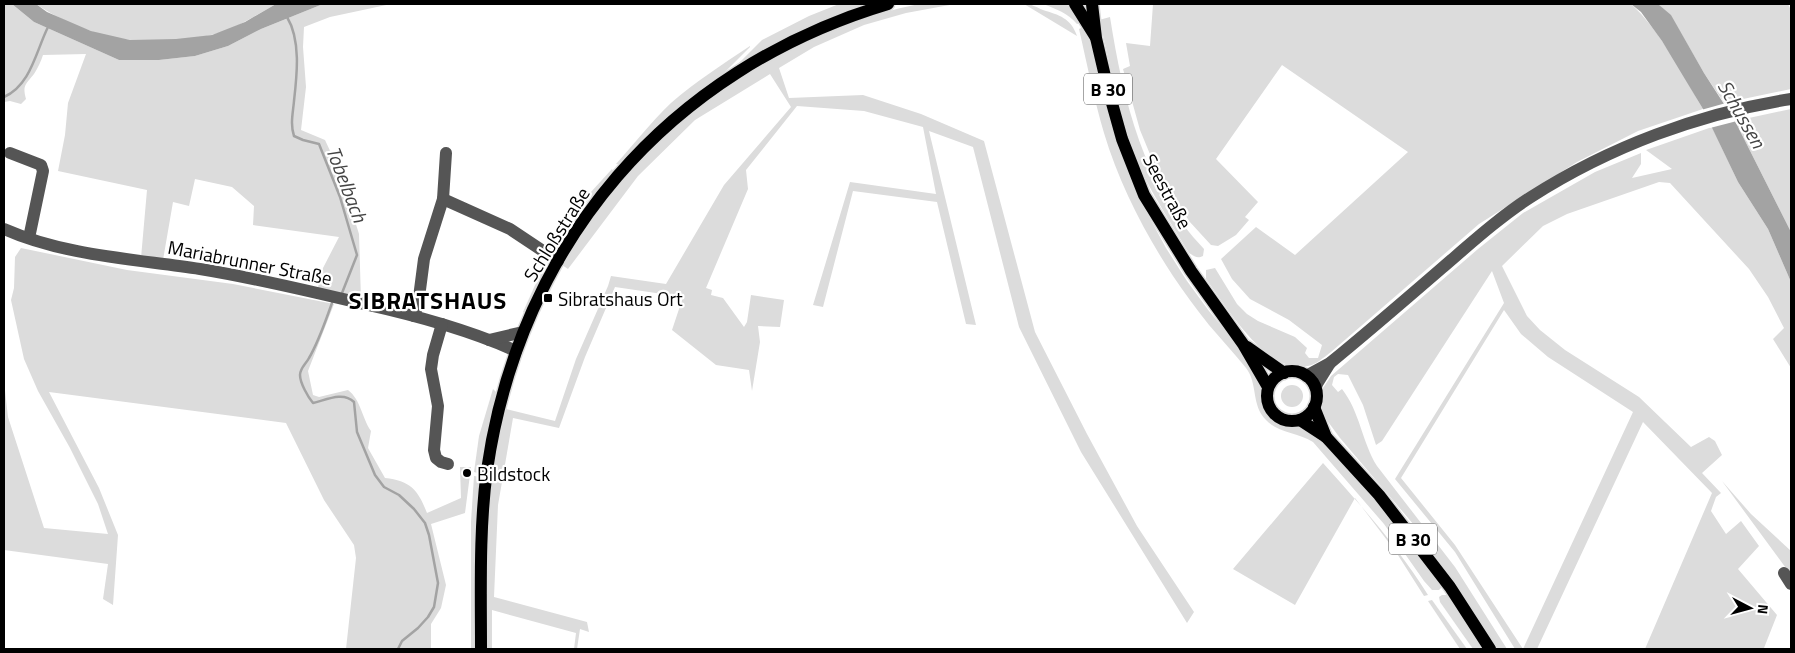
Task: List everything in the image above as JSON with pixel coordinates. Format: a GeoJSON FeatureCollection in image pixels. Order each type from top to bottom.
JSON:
{"type":"FeatureCollection","features":[{"type":"Feature","properties":{"kind":"main road","name":"Schloßstraße"},"geometry":{"type":"LineString","coordinates":[[481,649],[481,551],[487,470],[504,389],[523,332],[558,261],[577,229],[599,197],[633,158],[666,126],[707,92],[751,64],[800,37],[854,14],[888,4]]}},
{"type":"Feature","properties":{"kind":"main road","name":"Seestraße"},"geometry":{"type":"LineString","coordinates":[[1075,4],[1096,38]]}},
{"type":"Feature","properties":{"kind":"main road","name":"Seestraße"},"geometry":{"type":"LineString","coordinates":[[1092,4],[1096,38],[1108,89],[1122,139],[1144,195],[1191,271],[1243,344],[1268,387],[1267,401],[1273,413],[1286,421],[1300,420],[1326,437],[1379,495],[1450,587],[1490,649]]}},
{"type":"Feature","properties":{"kind":"main road","name":"Seestraße"},"geometry":{"type":"LineString","coordinates":[[1243,344],[1284,373],[1299,372],[1306,376]]}},
{"type":"Feature","properties":{"kind":"main road"},"geometry":{"type":"LineString","coordinates":[[1268,387],[1272,381],[1284,373]]}},
{"type":"Feature","properties":{"kind":"main road"},"geometry":{"type":"LineString","coordinates":[[1306,376],[1315,387]]}},
{"type":"Feature","properties":{"kind":"main road","name":"Seestraße"},"geometry":{"type":"LineString","coordinates":[[1315,387],[1316,400],[1314,407],[1326,437]]}},
{"type":"Feature","properties":{"kind":"main road"},"geometry":{"type":"LineString","coordinates":[[1300,420],[1306,417],[1314,407]]}},
{"type":"Feature","properties":{"kind":"street"},"geometry":{"type":"LineString","coordinates":[[1306,376],[1330,363],[1472,242],[1530,197],[1578,170],[1622,149],[1693,121],[1742,108],[1791,99]]}},
{"type":"Feature","properties":{"kind":"street"},"geometry":{"type":"LineString","coordinates":[[10,152],[40,165],[43,171],[29,238]]}},
{"type":"Feature","properties":{"kind":"street"},"geometry":{"type":"LineString","coordinates":[[414,316],[418,305],[420,274],[444,199],[446,154]]}},
{"type":"Feature","properties":{"kind":"street"},"geometry":{"type":"LineString","coordinates":[[444,199],[510,229],[558,261]]}},
{"type":"Feature","properties":{"kind":"street","name":"Mariabrunner Straße"},"geometry":{"type":"LineString","coordinates":[[4,229],[77,251],[248,277],[337,297],[442,324],[516,351]]}},
{"type":"Feature","properties":{"kind":"street"},"geometry":{"type":"LineString","coordinates":[[442,324],[432,355],[432,369],[438,406],[434,450],[436,458],[448,464]]}},
{"type":"Feature","properties":{"kind":"street"},"geometry":{"type":"LineString","coordinates":[[487,340],[523,332]]}},
{"type":"Feature","properties":{"kind":"street"},"geometry":{"type":"LineString","coordinates":[[1315,387],[1330,363]]}},
{"type":"Feature","properties":{"kind":"street"},"geometry":{"type":"LineString","coordinates":[[1784,573],[1791,584]]}},
{"type":"Feature","properties":{"kind":"shaded area"},"geometry":{"type":"Polygon","coordinates":[[[4,4],[12,4],[34,22],[119,60],[159,60],[195,56],[228,46],[261,29],[323,4],[391,4],[330,17],[304,27],[303,47],[306,87],[301,130],[325,140],[339,170],[359,234],[361,300],[317,291],[323,268],[339,237],[253,225],[254,206],[232,187],[195,179],[189,206],[173,202],[163,260],[141,258],[147,190],[58,171],[65,135],[68,103],[86,54],[43,55],[26,85],[24,91],[26,99],[21,104],[10,101],[4,102],[4,4]]]}},
{"type":"Feature","properties":{"kind":"shaded area"},"geometry":{"type":"Polygon","coordinates":[[[12,4],[36,4],[47,12],[91,31],[130,40],[176,39],[212,35],[245,22],[276,4],[323,4],[261,29],[228,46],[195,56],[159,60],[119,60],[34,22],[12,4]]]}},
{"type":"Feature","properties":{"kind":"shaded area"},"geometry":{"type":"Polygon","coordinates":[[[36,4],[276,4],[245,22],[220,33],[192,39],[151,41],[120,39],[95,32],[69,22],[36,4]]]}},
{"type":"Feature","properties":{"kind":"shaded area"},"geometry":{"type":"Polygon","coordinates":[[[839,4],[869,4],[800,32],[767,48],[735,67],[762,40],[809,16],[839,4]]]}},
{"type":"Feature","properties":{"kind":"shaded area"},"geometry":{"type":"Polygon","coordinates":[[[919,4],[955,4],[906,13],[864,25],[814,47],[779,68],[789,98],[863,95],[921,114],[984,141],[1035,332],[1137,526],[1194,612],[1187,623],[1081,452],[1019,327],[973,147],[929,131],[976,325],[966,324],[937,202],[853,191],[823,307],[813,305],[850,182],[936,194],[923,127],[864,111],[797,106],[746,170],[748,189],[706,288],[712,290],[711,295],[723,298],[744,327],[747,322],[751,295],[784,300],[780,327],[758,326],[760,342],[752,391],[749,370],[716,365],[672,330],[683,297],[615,287],[585,357],[559,428],[513,418],[498,505],[494,597],[587,622],[589,632],[580,629],[577,649],[574,649],[576,633],[492,610],[492,649],[487,649],[489,508],[499,438],[506,409],[555,421],[576,359],[611,276],[666,284],[724,185],[791,107],[770,74],[695,120],[638,176],[568,269],[562,265],[592,218],[628,173],[668,133],[713,97],[761,65],[811,39],[864,18],[919,4]]]}},
{"type":"Feature","properties":{"kind":"shaded area"},"geometry":{"type":"Polygon","coordinates":[[[1024,4],[1064,18],[1071,25],[1077,36],[1024,4]]]}},
{"type":"Feature","properties":{"kind":"shaded area"},"geometry":{"type":"Polygon","coordinates":[[[1043,4],[1066,4],[1073,10],[1081,23],[1077,24],[1066,14],[1043,4]]]}},
{"type":"Feature","properties":{"kind":"shaded area"},"geometry":{"type":"Polygon","coordinates":[[[1153,4],[1631,4],[1661,40],[1703,109],[1638,131],[1577,162],[1479,224],[1320,361],[1308,366],[1292,366],[1277,360],[1263,350],[1249,336],[1206,279],[1206,270],[1215,268],[1237,304],[1247,314],[1258,321],[1295,337],[1307,348],[1305,353],[1309,358],[1318,358],[1322,345],[1289,320],[1250,299],[1232,279],[1221,259],[1256,227],[1295,255],[1408,152],[1282,65],[1216,159],[1258,202],[1245,217],[1249,220],[1236,235],[1218,246],[1211,245],[1189,221],[1154,164],[1140,130],[1123,69],[1130,66],[1126,43],[1150,46],[1153,4]]]}},
{"type":"Feature","properties":{"kind":"shaded area"},"geometry":{"type":"Polygon","coordinates":[[[1631,4],[1658,4],[1671,15],[1704,73],[1735,121],[1791,232],[1791,282],[1768,229],[1738,182],[1703,109],[1662,41],[1641,12],[1631,4]]]}},
{"type":"Feature","properties":{"kind":"shaded area"},"geometry":{"type":"Polygon","coordinates":[[[1658,4],[1788,4],[1791,10],[1791,89],[1724,103],[1671,16],[1658,4]]]}},
{"type":"Feature","properties":{"kind":"shaded area"},"geometry":{"type":"Polygon","coordinates":[[[1110,17],[1122,80],[1139,141],[1151,170],[1166,198],[1183,225],[1204,249],[1203,256],[1201,257],[1196,257],[1189,253],[1155,196],[1133,151],[1119,106],[1099,20],[1110,17]]]}},
{"type":"Feature","properties":{"kind":"shaded area"},"geometry":{"type":"Polygon","coordinates":[[[1083,27],[1094,52],[1110,121],[1129,173],[1146,211],[1187,281],[1209,311],[1250,360],[1263,387],[1263,400],[1269,415],[1284,424],[1298,425],[1320,438],[1374,497],[1441,585],[1439,590],[1432,590],[1424,581],[1384,524],[1313,442],[1276,428],[1266,420],[1258,408],[1250,374],[1199,313],[1162,259],[1133,207],[1110,152],[1097,107],[1079,29],[1083,27]]]}},
{"type":"Feature","properties":{"kind":"shaded area"},"geometry":{"type":"Polygon","coordinates":[[[750,46],[722,75],[657,128],[621,165],[616,164],[671,103],[699,80],[750,46]]]}},
{"type":"Feature","properties":{"kind":"shaded area"},"geometry":{"type":"Polygon","coordinates":[[[1791,109],[1791,232],[1735,121],[1791,109]]]}},
{"type":"Feature","properties":{"kind":"shaded area"},"geometry":{"type":"Polygon","coordinates":[[[1712,127],[1738,182],[1768,229],[1791,282],[1791,368],[1773,339],[1784,328],[1768,297],[1749,269],[1670,183],[1659,182],[1567,214],[1543,226],[1502,266],[1527,316],[1540,330],[1565,350],[1639,397],[1691,447],[1709,437],[1715,441],[1722,455],[1702,473],[1721,493],[1716,497],[1711,511],[1726,534],[1741,521],[1759,546],[1738,569],[1777,615],[1764,648],[1645,649],[1712,493],[1643,422],[1537,649],[1523,649],[1515,649],[1455,552],[1395,479],[1504,303],[1492,271],[1382,441],[1376,445],[1363,405],[1348,375],[1338,374],[1334,377],[1332,385],[1338,392],[1342,389],[1353,407],[1377,466],[1455,567],[1507,649],[1498,649],[1414,525],[1340,438],[1323,415],[1321,409],[1323,388],[1331,376],[1478,249],[1523,213],[1595,172],[1641,153],[1641,164],[1632,178],[1672,169],[1646,150],[1712,127]],[[1504,310],[1401,478],[1455,545],[1523,649],[1633,412],[1548,357],[1521,334],[1504,310]]]}},
{"type":"Feature","properties":{"kind":"shaded area"},"geometry":{"type":"Polygon","coordinates":[[[612,169],[614,173],[582,206],[580,204],[612,169]]]}},
{"type":"Feature","properties":{"kind":"shaded area"},"geometry":{"type":"Polygon","coordinates":[[[21,248],[127,270],[233,284],[334,304],[308,371],[313,395],[319,397],[348,390],[352,394],[359,404],[371,431],[368,448],[385,478],[394,479],[412,488],[420,498],[427,513],[461,498],[460,467],[471,467],[465,513],[431,524],[446,585],[441,608],[431,624],[431,649],[346,649],[356,558],[354,545],[324,500],[286,423],[49,392],[99,488],[118,535],[113,605],[103,599],[108,564],[4,550],[4,382],[8,417],[44,528],[108,534],[98,504],[70,448],[38,391],[24,359],[11,300],[14,288],[15,257],[21,248]]]}},
{"type":"Feature","properties":{"kind":"shaded area"},"geometry":{"type":"Polygon","coordinates":[[[545,263],[549,265],[525,313],[523,312],[545,263]]]}},
{"type":"Feature","properties":{"kind":"shaded area"},"geometry":{"type":"Polygon","coordinates":[[[1292,385],[1300,388],[1303,396],[1300,404],[1292,407],[1284,404],[1281,396],[1284,388],[1292,385]]]}},
{"type":"Feature","properties":{"kind":"shaded area"},"geometry":{"type":"Polygon","coordinates":[[[493,389],[496,392],[481,474],[474,472],[479,436],[493,389]]]}},
{"type":"Feature","properties":{"kind":"shaded area"},"geometry":{"type":"Polygon","coordinates":[[[1323,463],[1355,499],[1295,605],[1233,569],[1323,463]]]}},
{"type":"Feature","properties":{"kind":"shaded area"},"geometry":{"type":"Polygon","coordinates":[[[474,476],[481,477],[475,649],[471,649],[471,522],[474,476]]]}},
{"type":"Feature","properties":{"kind":"shaded area"},"geometry":{"type":"Polygon","coordinates":[[[1722,481],[1751,514],[1791,551],[1791,575],[1722,481]]]}},
{"type":"Feature","properties":{"kind":"shaded area"},"geometry":{"type":"Polygon","coordinates":[[[1361,506],[1404,560],[1428,595],[1424,596],[1396,552],[1361,506]]]}},
{"type":"Feature","properties":{"kind":"shaded area"},"geometry":{"type":"Polygon","coordinates":[[[1448,595],[1483,649],[1473,649],[1440,602],[1439,597],[1448,595]]]}},
{"type":"Feature","properties":{"kind":"shaded area"},"geometry":{"type":"Polygon","coordinates":[[[1432,600],[1467,649],[1460,649],[1428,601],[1432,600]]]}},
{"type":"Feature","properties":{"kind":"pier"},"geometry":{"type":"Polygon","coordinates":[[[1726,103],[1737,121],[1710,128],[1701,110],[1726,103]]]}},
{"type":"Feature","properties":{"kind":"waterway","name":"Tobelbach"},"geometry":{"type":"LineString","coordinates":[[287,17],[294,36],[297,58],[292,119],[294,136],[319,144],[340,197],[357,255],[342,293]]}},
{"type":"Feature","properties":{"kind":"waterway"},"geometry":{"type":"LineString","coordinates":[[4,97],[13,92],[27,76],[48,27]]}},
{"type":"Feature","properties":{"kind":"waterway","name":"Tobelbach"},"geometry":{"type":"LineString","coordinates":[[332,303],[316,345],[301,370],[300,378],[303,386],[313,403],[340,397],[345,397],[354,402],[357,432],[375,475],[384,487],[399,495],[414,509],[425,523],[429,535],[438,583],[434,607],[418,628],[402,641],[398,649]]}},
{"type":"Feature","properties":{"kind":"place","name":"Sibratshaus Ort"},"geometry":{"type":"Point","coordinates":[548,298]}},
{"type":"Feature","properties":{"kind":"place","name":"Bildstock"},"geometry":{"type":"Point","coordinates":[467,473]}},
{"type":"Feature","properties":{"kind":"district","name":"SIBRATSHAUS"},"geometry":{"type":"Point","coordinates":[428,300]}},
{"type":"Feature","properties":{"kind":"water label","name":"Schussen"},"geometry":{"type":"Point","coordinates":[1742,114]}}]}
